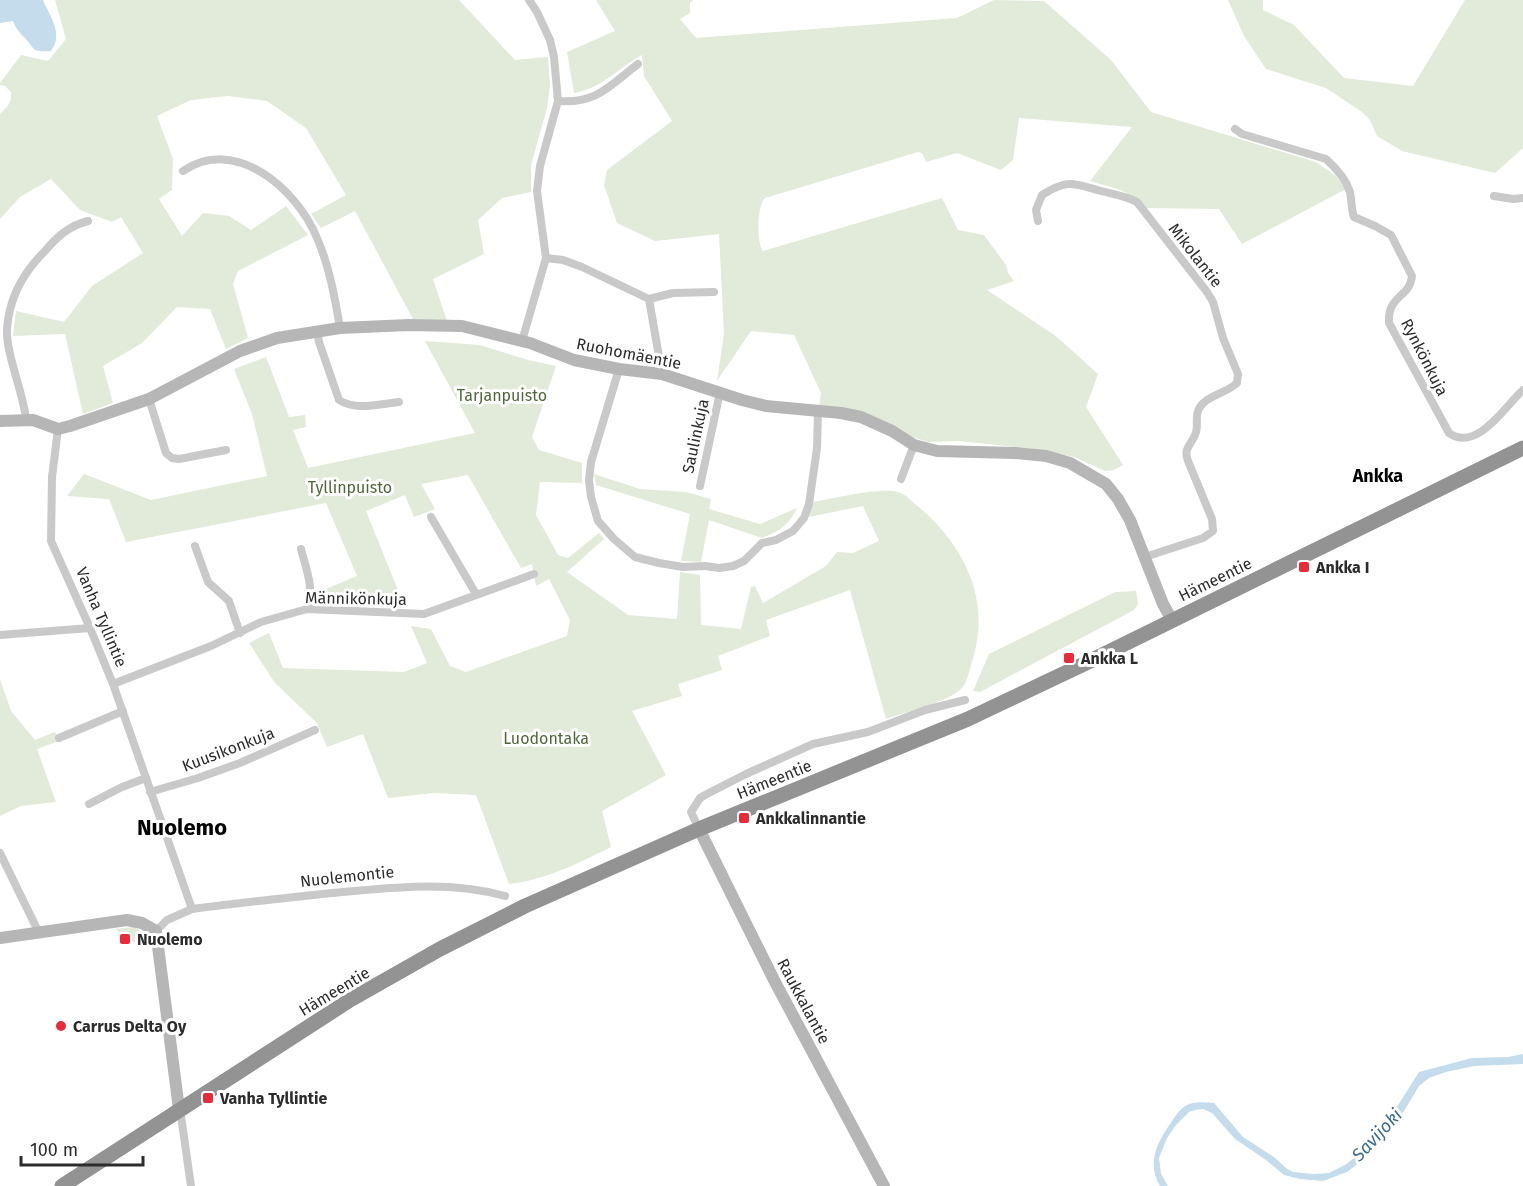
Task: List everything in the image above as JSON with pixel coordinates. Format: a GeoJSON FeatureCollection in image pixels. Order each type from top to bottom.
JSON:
{"type":"FeatureCollection","features":[{"type":"Feature","properties":{"kind":"highway","name":"Hämeentie"},"geometry":{"type":"LineString","coordinates":[[62,1186],[351,1000],[440,949],[525,906],[699,829],[968,719],[1523,448]]}},
{"type":"Feature","properties":{"kind":"street"},"geometry":{"type":"LineString","coordinates":[[522,341],[546,258],[537,191],[540,166],[558,101],[556,68],[550,40],[529,0]]}},
{"type":"Feature","properties":{"kind":"street"},"geometry":{"type":"LineString","coordinates":[[558,101],[588,100],[638,64]]}},
{"type":"Feature","properties":{"kind":"street","name":"Rynkönkuja"},"geometry":{"type":"LineString","coordinates":[[1234,129],[1242,134],[1326,159],[1335,168],[1349,191],[1354,218],[1376,226],[1390,235],[1412,276],[1412,283],[1390,307],[1389,323],[1449,433],[1454,436],[1463,436],[1489,428],[1512,399],[1523,390]]}},
{"type":"Feature","properties":{"kind":"street"},"geometry":{"type":"LineString","coordinates":[[183,171],[193,164],[207,160],[224,159],[241,162],[273,181],[289,196],[306,216],[318,238],[340,328]]}},
{"type":"Feature","properties":{"kind":"street","name":"Mikolantie"},"geometry":{"type":"LineString","coordinates":[[1038,221],[1036,210],[1042,195],[1065,184],[1079,183],[1137,202],[1207,292],[1238,374],[1237,383],[1233,387],[1204,402],[1198,411],[1195,435],[1186,451],[1212,519],[1213,531],[1203,538],[1144,557]]}},
{"type":"Feature","properties":{"kind":"street"},"geometry":{"type":"LineString","coordinates":[[1494,196],[1523,198]]}},
{"type":"Feature","properties":{"kind":"street"},"geometry":{"type":"LineString","coordinates":[[26,419],[7,331],[15,294],[24,275],[60,235],[73,225],[88,221]]}},
{"type":"Feature","properties":{"kind":"street"},"geometry":{"type":"LineString","coordinates":[[546,258],[563,260],[582,267],[649,299],[673,293],[714,292]]}},
{"type":"Feature","properties":{"kind":"street"},"geometry":{"type":"LineString","coordinates":[[649,299],[662,374]]}},
{"type":"Feature","properties":{"kind":"street","name":"Ruohomäentie"},"geometry":{"type":"LineString","coordinates":[[58,429],[149,399],[240,351],[277,338],[340,328],[409,325],[462,326],[522,341],[574,360],[619,369],[662,374],[766,406],[861,417],[892,431],[915,445],[937,451],[1015,453],[1046,456],[1070,463],[1106,484],[1118,498],[1130,520],[1163,604],[1172,620]]}},
{"type":"Feature","properties":{"kind":"street"},"geometry":{"type":"LineString","coordinates":[[317,330],[339,400],[347,405],[356,406],[399,402]]}},
{"type":"Feature","properties":{"kind":"street"},"geometry":{"type":"LineString","coordinates":[[619,369],[591,462],[589,480],[591,497],[598,521],[614,539],[635,557],[659,563],[683,567],[733,566],[744,561],[762,543],[776,540],[793,531],[804,518],[809,504],[817,448],[818,412]]}},
{"type":"Feature","properties":{"kind":"street","name":"Saulinkuja"},"geometry":{"type":"LineString","coordinates":[[700,486],[720,392]]}},
{"type":"Feature","properties":{"kind":"street"},"geometry":{"type":"LineString","coordinates":[[149,399],[166,453],[172,458],[180,459],[226,450]]}},
{"type":"Feature","properties":{"kind":"street"},"geometry":{"type":"LineString","coordinates":[[0,422],[26,419],[40,421],[58,429]]}},
{"type":"Feature","properties":{"kind":"street","name":"Vanha Tyllintie"},"geometry":{"type":"LineString","coordinates":[[58,429],[52,477],[51,541],[113,684],[192,909]]}},
{"type":"Feature","properties":{"kind":"street"},"geometry":{"type":"LineString","coordinates":[[901,479],[915,445]]}},
{"type":"Feature","properties":{"kind":"street"},"geometry":{"type":"LineString","coordinates":[[431,517],[476,594]]}},
{"type":"Feature","properties":{"kind":"street"},"geometry":{"type":"LineString","coordinates":[[195,546],[208,582],[229,601],[240,633]]}},
{"type":"Feature","properties":{"kind":"street"},"geometry":{"type":"LineString","coordinates":[[301,549],[310,586],[311,598],[307,609]]}},
{"type":"Feature","properties":{"kind":"street","name":"Männikönkuja"},"geometry":{"type":"LineString","coordinates":[[113,684],[240,633],[261,622],[307,609],[424,614],[534,574]]}},
{"type":"Feature","properties":{"kind":"street"},"geometry":{"type":"LineString","coordinates":[[0,635],[90,628]]}},
{"type":"Feature","properties":{"kind":"street"},"geometry":{"type":"LineString","coordinates":[[699,829],[691,812],[700,798],[746,774],[813,744],[868,732],[925,710],[965,700]]}},
{"type":"Feature","properties":{"kind":"street"},"geometry":{"type":"LineString","coordinates":[[59,738],[123,711]]}},
{"type":"Feature","properties":{"kind":"street","name":"Kuusikonkuja"},"geometry":{"type":"LineString","coordinates":[[150,792],[240,763],[315,730]]}},
{"type":"Feature","properties":{"kind":"street"},"geometry":{"type":"LineString","coordinates":[[89,804],[146,778]]}},
{"type":"Feature","properties":{"kind":"street","name":"Raukkalantie"},"geometry":{"type":"LineString","coordinates":[[699,829],[774,980],[884,1186]]}},
{"type":"Feature","properties":{"kind":"street"},"geometry":{"type":"LineString","coordinates":[[0,853],[38,931]]}},
{"type":"Feature","properties":{"kind":"street","name":"Nuolemontie"},"geometry":{"type":"LineString","coordinates":[[192,909],[382,888],[426,886],[490,892],[505,896]]}},
{"type":"Feature","properties":{"kind":"street"},"geometry":{"type":"LineString","coordinates":[[156,931],[167,920],[192,909]]}},
{"type":"Feature","properties":{"kind":"street"},"geometry":{"type":"LineString","coordinates":[[0,938],[127,920],[138,921],[156,931]]}},
{"type":"Feature","properties":{"kind":"street"},"geometry":{"type":"LineString","coordinates":[[156,931],[191,1186]]}},
{"type":"Feature","properties":{"kind":"green space"},"geometry":{"type":"Polygon","coordinates":[[[55,0],[459,0],[515,60],[548,57],[550,85],[547,108],[531,165],[531,192],[502,198],[478,220],[484,254],[433,279],[447,321],[413,319],[355,211],[321,228],[311,214],[346,195],[306,128],[267,101],[228,96],[191,100],[157,116],[173,159],[172,190],[159,199],[182,236],[203,213],[229,216],[251,230],[286,206],[308,235],[238,271],[233,284],[248,338],[226,349],[210,309],[177,307],[142,343],[103,366],[113,403],[83,414],[65,334],[13,336],[16,311],[64,322],[92,286],[143,253],[121,217],[112,222],[80,210],[51,179],[20,197],[0,219],[0,114],[11,99],[11,92],[0,83],[21,55],[48,61],[66,39],[55,0]]]}},
{"type":"Feature","properties":{"kind":"green space"},"geometry":{"type":"Polygon","coordinates":[[[596,0],[693,0],[690,3],[690,13],[680,19],[696,38],[957,18],[994,0],[1044,1],[1111,60],[1151,112],[1316,162],[1336,176],[1346,189],[1242,244],[1219,209],[1144,208],[1127,193],[1090,181],[1132,127],[1019,118],[1013,160],[1001,170],[957,153],[926,162],[922,153],[918,152],[765,198],[760,208],[758,224],[759,240],[763,251],[942,198],[958,230],[984,235],[1006,265],[1014,281],[987,290],[1057,337],[1098,374],[1086,407],[1123,465],[1114,470],[1105,471],[1074,457],[1035,449],[959,441],[928,442],[819,407],[821,393],[794,335],[751,331],[717,381],[724,334],[719,234],[655,241],[617,223],[604,185],[607,170],[672,121],[644,76],[642,55],[601,83],[574,93],[567,52],[615,31],[596,0]]]}},
{"type":"Feature","properties":{"kind":"green space"},"geometry":{"type":"Polygon","coordinates":[[[1228,0],[1263,0],[1263,10],[1294,25],[1344,78],[1413,86],[1465,0],[1523,0],[1523,148],[1495,173],[1402,151],[1377,136],[1370,120],[1362,112],[1326,88],[1266,69],[1244,36],[1228,0]]]}},
{"type":"Feature","properties":{"kind":"green space"},"geometry":{"type":"Polygon","coordinates":[[[425,341],[480,345],[556,366],[532,437],[539,450],[582,463],[582,483],[540,482],[536,515],[558,555],[568,558],[599,533],[604,539],[567,572],[628,615],[677,619],[680,572],[700,575],[701,625],[741,629],[751,587],[755,586],[763,603],[826,566],[837,552],[853,553],[879,541],[863,506],[809,517],[812,502],[879,491],[898,492],[904,495],[936,523],[961,557],[970,575],[976,595],[978,636],[964,685],[947,698],[886,719],[850,590],[766,620],[770,636],[718,656],[722,670],[678,684],[682,696],[632,711],[666,775],[602,811],[611,847],[549,875],[509,884],[476,795],[434,793],[388,798],[363,734],[327,747],[317,723],[275,683],[249,643],[269,633],[283,668],[404,672],[427,663],[411,626],[431,629],[450,666],[466,672],[567,636],[570,620],[549,579],[536,586],[532,564],[521,568],[468,475],[421,484],[435,509],[414,517],[405,495],[366,511],[404,605],[339,600],[330,598],[321,591],[357,576],[326,503],[126,542],[109,499],[67,496],[84,474],[151,500],[267,476],[252,414],[234,369],[266,357],[289,417],[305,415],[306,427],[293,430],[308,468],[475,433],[425,341]]]}},
{"type":"Feature","properties":{"kind":"green space"},"geometry":{"type":"Polygon","coordinates":[[[594,474],[640,489],[686,492],[711,499],[709,509],[760,524],[797,508],[783,527],[762,538],[709,520],[701,562],[681,561],[690,514],[596,485],[594,474]]]}},
{"type":"Feature","properties":{"kind":"green space"},"geometry":{"type":"Polygon","coordinates":[[[1136,591],[1138,604],[1134,610],[980,692],[973,691],[989,654],[1115,592],[1136,591]]]}},
{"type":"Feature","properties":{"kind":"green space"},"geometry":{"type":"Polygon","coordinates":[[[0,679],[11,711],[35,740],[55,732],[59,741],[37,749],[56,802],[21,806],[0,816],[0,679]]]}},
{"type":"Feature","properties":{"kind":"green space"},"geometry":{"type":"Polygon","coordinates":[[[134,927],[142,932],[143,945],[133,942],[115,929],[134,927]]]}},
{"type":"Feature","properties":{"kind":"water"},"geometry":{"type":"Polygon","coordinates":[[[0,0],[43,0],[56,32],[55,45],[51,51],[35,49],[13,21],[0,23],[0,0]]]}},
{"type":"Feature","properties":{"kind":"water","name":"Savijoki"},"geometry":{"type":"Polygon","coordinates":[[[1523,1054],[1523,1064],[1474,1066],[1429,1078],[1419,1086],[1401,1116],[1363,1160],[1347,1172],[1323,1181],[1284,1175],[1235,1139],[1212,1113],[1203,1109],[1189,1112],[1167,1138],[1159,1158],[1161,1174],[1168,1186],[1160,1186],[1156,1178],[1154,1162],[1157,1147],[1175,1117],[1188,1104],[1214,1103],[1243,1137],[1293,1172],[1329,1173],[1358,1155],[1390,1118],[1419,1072],[1472,1058],[1508,1057],[1523,1054]]]}},
{"type":"Feature","properties":{"kind":"place","name":"Ankka I"},"geometry":{"type":"Point","coordinates":[1304,567]}},
{"type":"Feature","properties":{"kind":"place","name":"Ankka L"},"geometry":{"type":"Point","coordinates":[1069,658]}},
{"type":"Feature","properties":{"kind":"place","name":"Ankkalinnantie"},"geometry":{"type":"Point","coordinates":[744,818]}},
{"type":"Feature","properties":{"kind":"place","name":"Nuolemo"},"geometry":{"type":"Point","coordinates":[125,939]}},
{"type":"Feature","properties":{"kind":"place","name":"Carrus Delta Oy"},"geometry":{"type":"Point","coordinates":[61,1026]}},
{"type":"Feature","properties":{"kind":"place","name":"Vanha Tyllintie"},"geometry":{"type":"Point","coordinates":[208,1098]}},
{"type":"Feature","properties":{"kind":"district","name":"Ankka"},"geometry":{"type":"Point","coordinates":[1378,476]}},
{"type":"Feature","properties":{"kind":"district","name":"Nuolemo"},"geometry":{"type":"Point","coordinates":[182,827]}},
{"type":"Feature","properties":{"kind":"park label","name":"Tarjanpuisto"},"geometry":{"type":"Point","coordinates":[502,395]}},
{"type":"Feature","properties":{"kind":"park label","name":"Tyllinpuisto"},"geometry":{"type":"Point","coordinates":[350,487]}},
{"type":"Feature","properties":{"kind":"park label","name":"Luodontaka"},"geometry":{"type":"Point","coordinates":[546,738]}}]}
